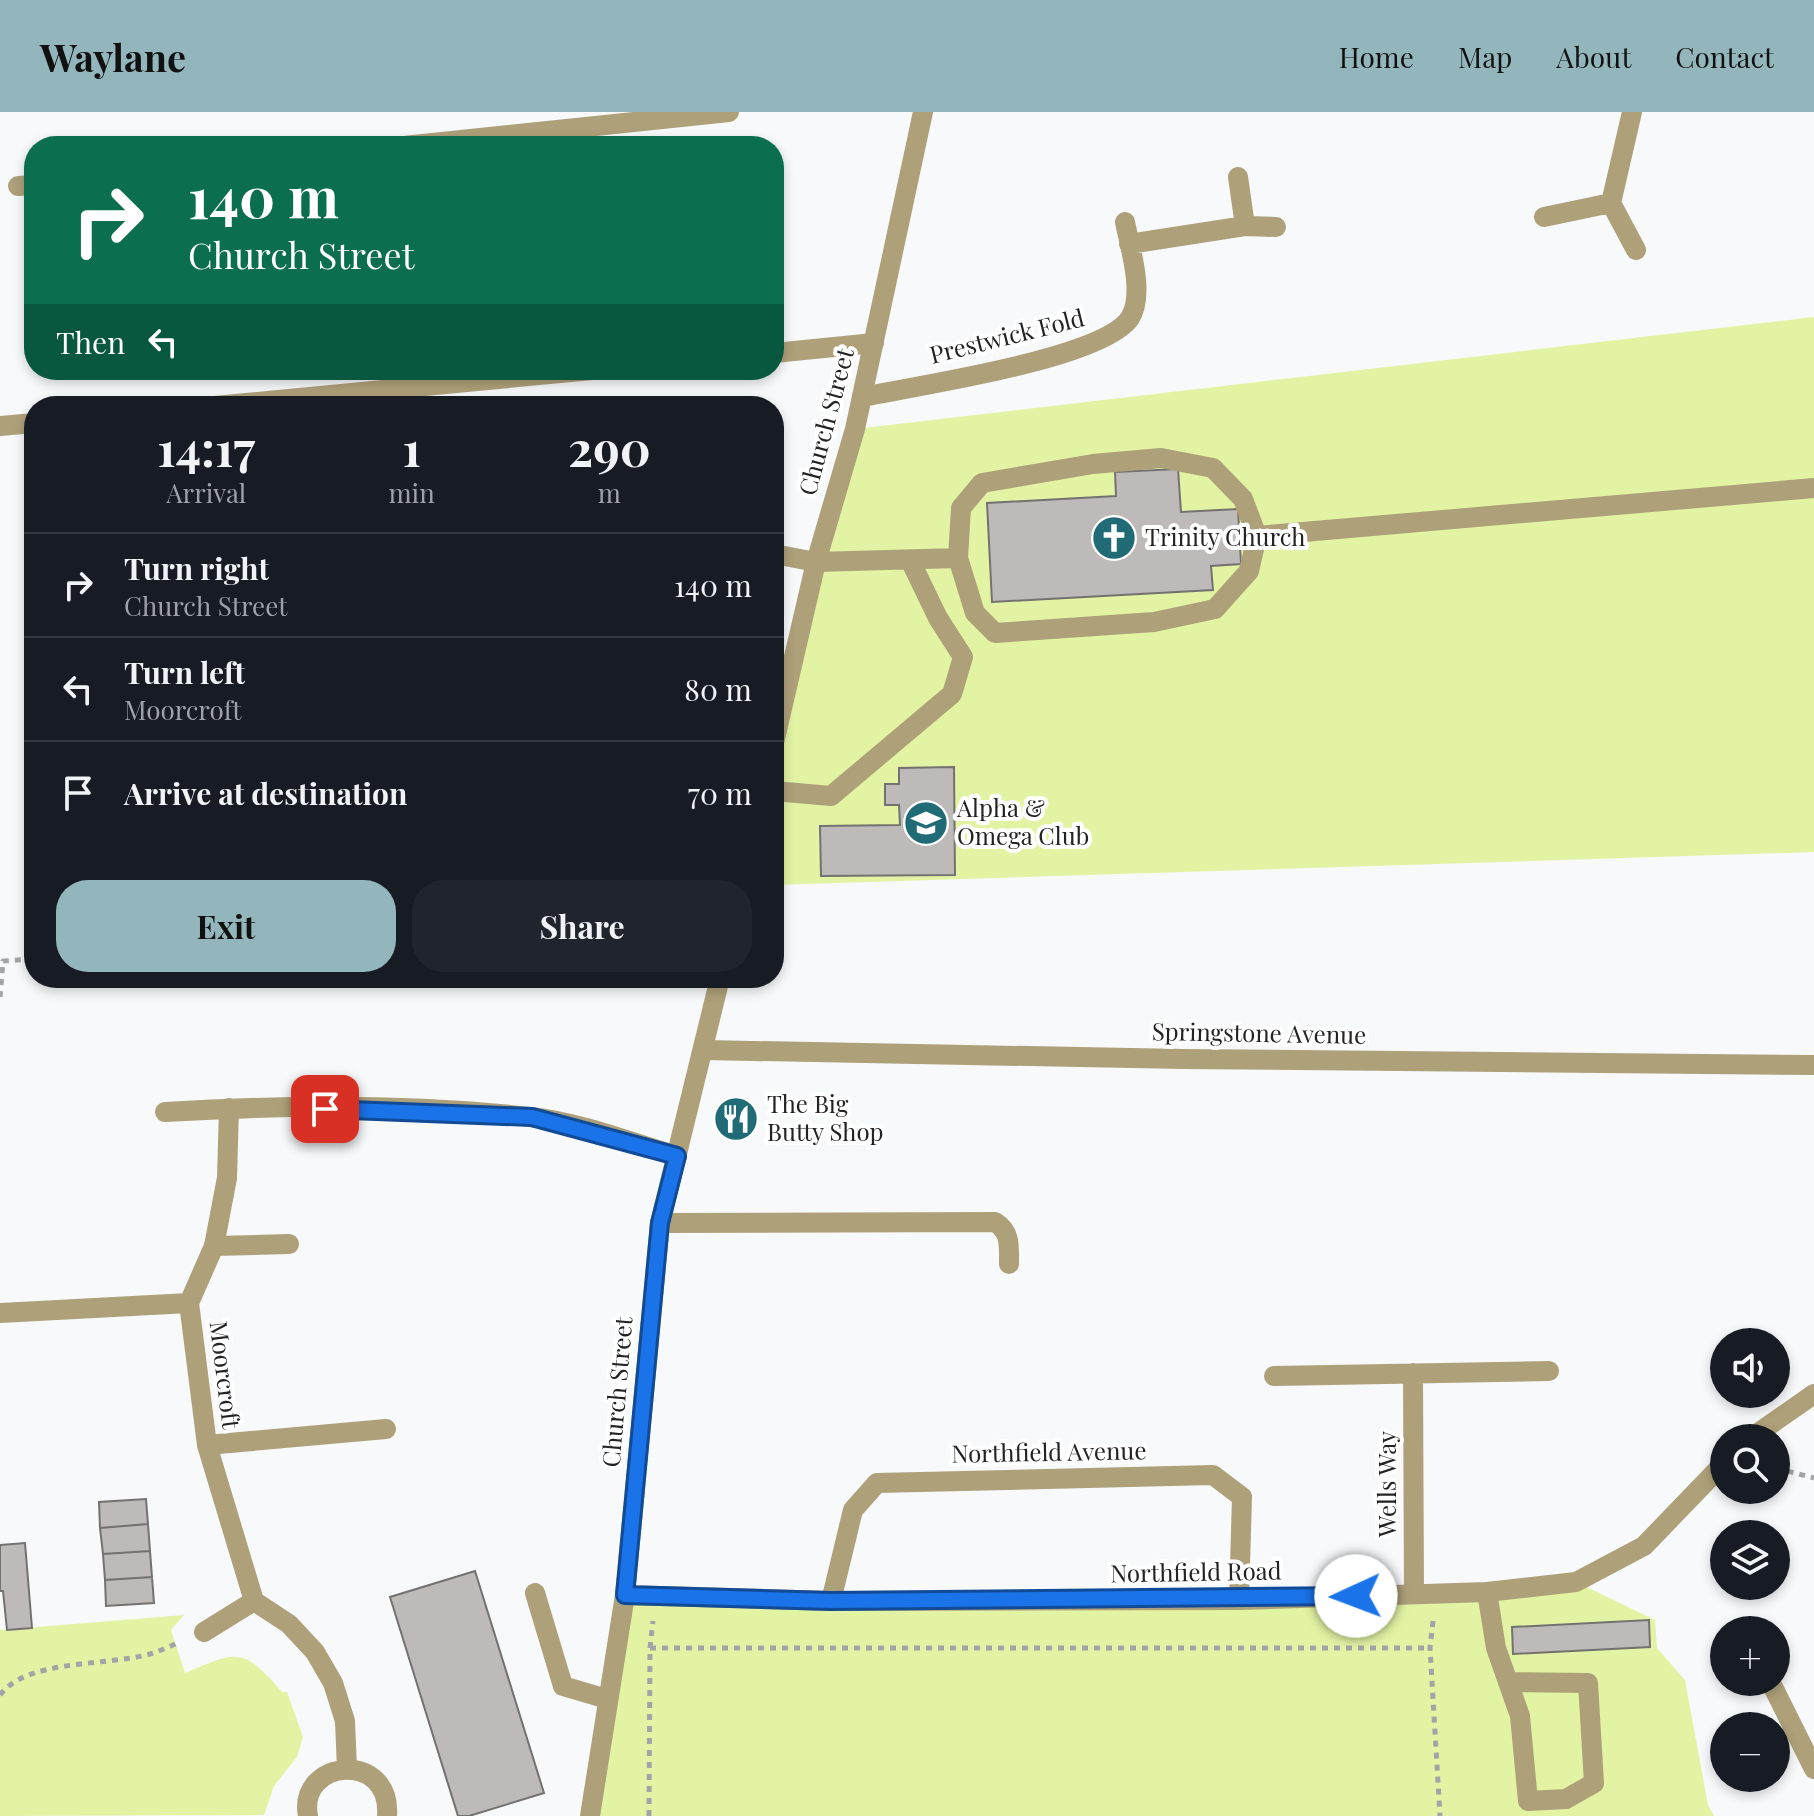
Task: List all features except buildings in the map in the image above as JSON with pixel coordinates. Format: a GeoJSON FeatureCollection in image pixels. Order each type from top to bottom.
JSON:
{"type":"FeatureCollection","features":[{"type":"Feature","properties":{"kind":"street"},"geometry":{"type":"LineString","coordinates":[[500,136],[729,112]]}},
{"type":"Feature","properties":{"kind":"street","name":"Church Street"},"geometry":{"type":"LineString","coordinates":[[784,700],[816,562],[862,397],[923,112]]}},
{"type":"Feature","properties":{"kind":"street"},"geometry":{"type":"LineString","coordinates":[[1632,112],[1611,203],[1636,250]]}},
{"type":"Feature","properties":{"kind":"street"},"geometry":{"type":"LineString","coordinates":[[1238,177],[1245,226]]}},
{"type":"Feature","properties":{"kind":"street"},"geometry":{"type":"LineString","coordinates":[[1544,217],[1611,203]]}},
{"type":"Feature","properties":{"kind":"street","name":"Prestwick Fold"},"geometry":{"type":"LineString","coordinates":[[862,397],[1078,350],[1113,335],[1130,317],[1137,298],[1125,222]]}},
{"type":"Feature","properties":{"kind":"street"},"geometry":{"type":"LineString","coordinates":[[1129,244],[1245,226],[1276,227]]}},
{"type":"Feature","properties":{"kind":"street"},"geometry":{"type":"LineString","coordinates":[[784,352],[874,343]]}},
{"type":"Feature","properties":{"kind":"street"},"geometry":{"type":"LineString","coordinates":[[320,396],[487,380]]}},
{"type":"Feature","properties":{"kind":"street"},"geometry":{"type":"LineString","coordinates":[[0,426],[24,424]]}},
{"type":"Feature","properties":{"kind":"street"},"geometry":{"type":"LineString","coordinates":[[1161,458],[1213,468],[1243,499],[1257,536],[1249,571],[1215,609],[1138,623],[995,633],[975,613],[958,558],[961,508],[982,483],[1093,464],[1161,458]]}},
{"type":"Feature","properties":{"kind":"street"},"geometry":{"type":"LineString","coordinates":[[1257,536],[1814,488]]}},
{"type":"Feature","properties":{"kind":"street"},"geometry":{"type":"LineString","coordinates":[[784,556],[816,562],[958,558]]}},
{"type":"Feature","properties":{"kind":"street"},"geometry":{"type":"LineString","coordinates":[[784,792],[831,796],[952,694],[963,657],[938,618],[910,560]]}},
{"type":"Feature","properties":{"kind":"street","name":"Church Street"},"geometry":{"type":"LineString","coordinates":[[590,1816],[625,1595],[660,1223],[718,988]]}},
{"type":"Feature","properties":{"kind":"street","name":"Springstone Avenue"},"geometry":{"type":"LineString","coordinates":[[704,1050],[1183,1059],[1814,1065]]}},
{"type":"Feature","properties":{"kind":"street"},"geometry":{"type":"LineString","coordinates":[[165,1112],[229,1108],[388,1110],[532,1117],[677,1156]]}},
{"type":"Feature","properties":{"kind":"street","name":"Moorcroft"},"geometry":{"type":"LineString","coordinates":[[229,1108],[227,1178],[214,1246],[189,1303],[207,1445],[254,1601]]}},
{"type":"Feature","properties":{"kind":"street"},"geometry":{"type":"LineString","coordinates":[[660,1223],[995,1222],[1004,1228],[1009,1238],[1009,1264]]}},
{"type":"Feature","properties":{"kind":"street"},"geometry":{"type":"LineString","coordinates":[[214,1246],[289,1244]]}},
{"type":"Feature","properties":{"kind":"street"},"geometry":{"type":"LineString","coordinates":[[0,1313],[189,1303]]}},
{"type":"Feature","properties":{"kind":"street"},"geometry":{"type":"LineString","coordinates":[[1274,1376],[1549,1371]]}},
{"type":"Feature","properties":{"kind":"street","name":"Wells Way"},"geometry":{"type":"LineString","coordinates":[[1413,1373],[1414,1594]]}},
{"type":"Feature","properties":{"kind":"street"},"geometry":{"type":"LineString","coordinates":[[1771,1424],[1814,1394]]}},
{"type":"Feature","properties":{"kind":"street"},"geometry":{"type":"LineString","coordinates":[[207,1445],[386,1429]]}},
{"type":"Feature","properties":{"kind":"street","name":"Northfield Avenue"},"geometry":{"type":"LineString","coordinates":[[831,1601],[853,1510],[877,1483],[1213,1475],[1242,1497],[1239,1600]]}},
{"type":"Feature","properties":{"kind":"street","name":"Northfield Road"},"geometry":{"type":"LineString","coordinates":[[625,1595],[831,1601],[1239,1600],[1487,1592],[1576,1582],[1590,1575],[1644,1546],[1710,1478]]}},
{"type":"Feature","properties":{"kind":"street"},"geometry":{"type":"LineString","coordinates":[[1487,1592],[1496,1648],[1508,1682],[1520,1716],[1528,1801],[1566,1799],[1594,1783],[1588,1683],[1508,1682]]}},
{"type":"Feature","properties":{"kind":"street"},"geometry":{"type":"LineString","coordinates":[[535,1593],[563,1686],[607,1699]]}},
{"type":"Feature","properties":{"kind":"street"},"geometry":{"type":"LineString","coordinates":[[204,1632],[254,1601],[289,1624],[315,1652],[333,1683],[345,1721],[347,1769]]}},
{"type":"Feature","properties":{"kind":"street"},"geometry":{"type":"LineString","coordinates":[[1778,1696],[1814,1769]]}},
{"type":"Feature","properties":{"kind":"street"},"geometry":{"type":"LineString","coordinates":[[308,1816],[313,1787],[323,1776],[347,1769],[368,1774],[382,1787],[388,1803],[387,1816]]}},
{"type":"Feature","properties":{"kind":"path"},"geometry":{"type":"LineString","coordinates":[[0,997],[3,961],[24,960]]}},
{"type":"Feature","properties":{"kind":"path"},"geometry":{"type":"LineString","coordinates":[[1790,1472],[1814,1478]]}},
{"type":"Feature","properties":{"kind":"path"},"geometry":{"type":"LineString","coordinates":[[0,1695],[6,1687],[35,1673],[150,1654],[204,1632]]}},
{"type":"Feature","properties":{"kind":"path"},"geometry":{"type":"LineString","coordinates":[[649,1816],[650,1648],[1430,1648],[1440,1816]]}},
{"type":"Feature","properties":{"kind":"green space"},"geometry":{"type":"Polygon","coordinates":[[[1814,317],[1814,852],[784,885],[784,704],[855,429],[1814,317]]]}},
{"type":"Feature","properties":{"kind":"green space"},"geometry":{"type":"Polygon","coordinates":[[[1576,1582],[1655,1620],[1657,1648],[1685,1680],[1708,1805],[1714,1816],[590,1816],[625,1595],[831,1601],[1576,1582]]]}},
{"type":"Feature","properties":{"kind":"green space"},"geometry":{"type":"Polygon","coordinates":[[[184,1615],[171,1630],[185,1673],[217,1660],[239,1657],[258,1667],[282,1692],[287,1692],[303,1737],[297,1757],[274,1786],[264,1815],[0,1816],[0,1630],[184,1615]]]}},
{"type":"Feature","properties":{"kind":"place","name":"Trinity Church"},"geometry":{"type":"Point","coordinates":[1114,538]}},
{"type":"Feature","properties":{"kind":"place","name":"Alpha & Omega Club"},"geometry":{"type":"Point","coordinates":[926,823]}},
{"type":"Feature","properties":{"kind":"place","name":"The Big Butty Shop"},"geometry":{"type":"Point","coordinates":[736,1119]}},
{"type":"Feature","properties":{"kind":"route"},"geometry":{"type":"LineString","coordinates":[[325,1109],[532,1117],[677,1156],[660,1223],[625,1595],[831,1601],[1239,1600],[1356,1596]]}}]}
